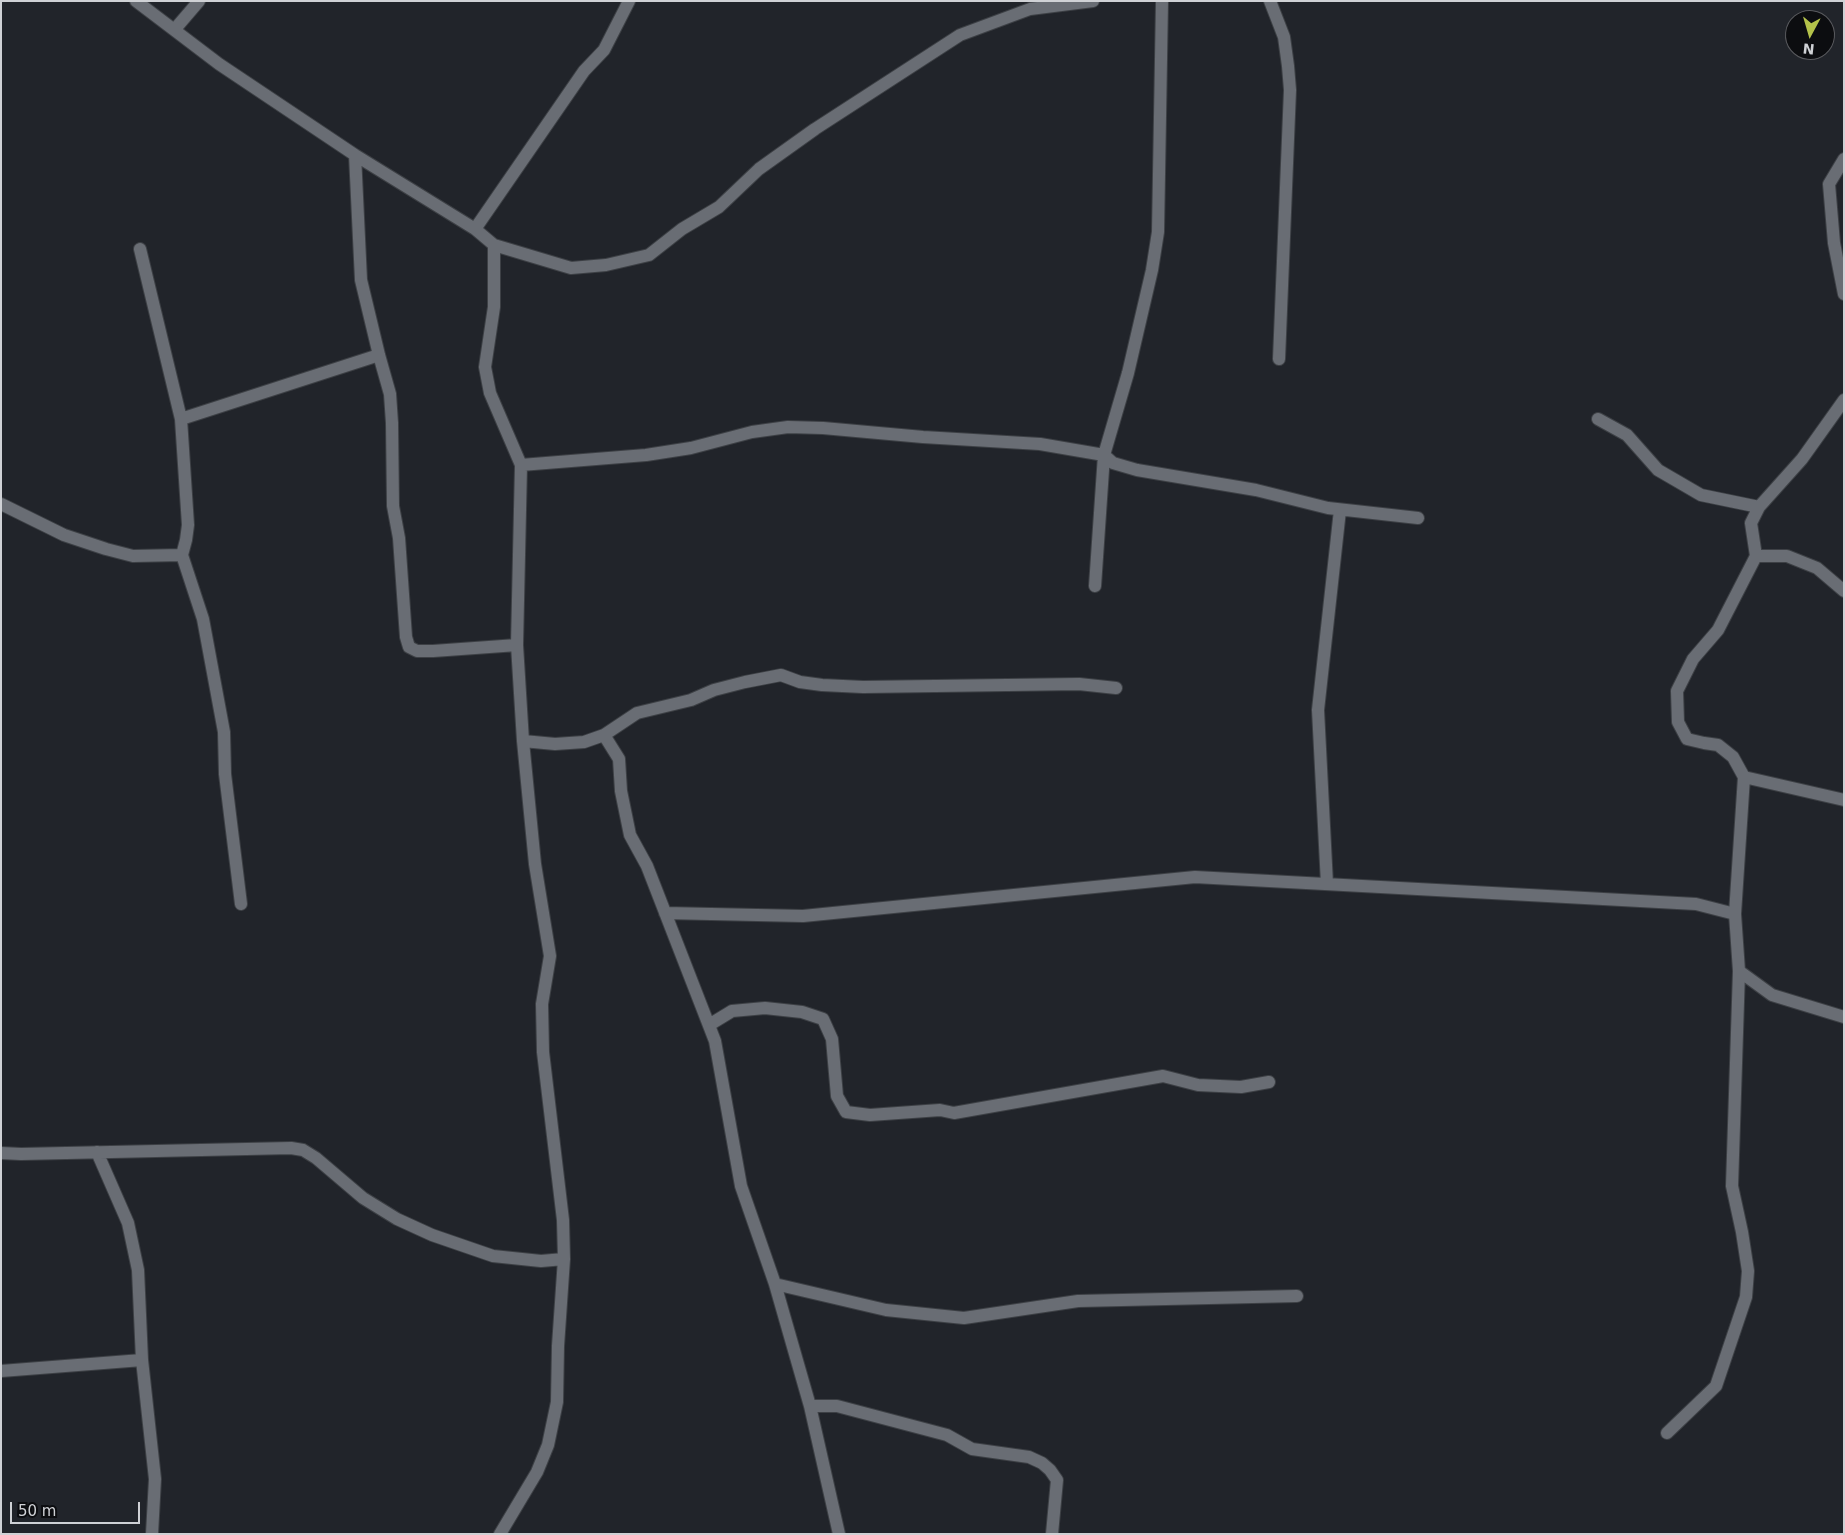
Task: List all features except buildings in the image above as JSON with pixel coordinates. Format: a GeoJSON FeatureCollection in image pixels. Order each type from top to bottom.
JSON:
{"type":"FeatureCollection","features":[{"type":"Feature","properties":{"kind":"street"},"geometry":{"type":"LineString","coordinates":[[136,1],[219,64],[355,155],[475,229],[494,245],[571,268],[606,265],[649,255],[682,229],[719,207],[767,163],[830,119],[960,35],[1030,9],[1093,1]]}},
{"type":"Feature","properties":{"kind":"street"},"geometry":{"type":"LineString","coordinates":[[175,30],[199,1]]}},
{"type":"Feature","properties":{"kind":"street"},"geometry":{"type":"LineString","coordinates":[[475,229],[584,71],[604,50],[629,1]]}},
{"type":"Feature","properties":{"kind":"street"},"geometry":{"type":"LineString","coordinates":[[1095,586],[1104,455],[1130,363],[1152,270],[1158,232],[1162,1]]}},
{"type":"Feature","properties":{"kind":"street"},"geometry":{"type":"LineString","coordinates":[[1270,1],[1284,37],[1290,90],[1279,359]]}},
{"type":"Feature","properties":{"kind":"street"},"geometry":{"type":"LineString","coordinates":[[355,155],[361,280],[390,394],[393,506],[398,538],[406,638],[409,647],[417,651],[518,645]]}},
{"type":"Feature","properties":{"kind":"street"},"geometry":{"type":"LineString","coordinates":[[1844,158],[1829,184],[1834,243],[1844,294]]}},
{"type":"Feature","properties":{"kind":"street"},"geometry":{"type":"LineString","coordinates":[[494,245],[494,307],[485,367],[490,393],[521,465],[518,645],[523,741],[535,864],[550,956],[542,1004],[543,1052],[563,1220],[564,1259],[558,1346],[557,1402],[548,1445],[538,1472],[500,1534]]}},
{"type":"Feature","properties":{"kind":"street"},"geometry":{"type":"LineString","coordinates":[[140,249],[181,419],[188,524],[182,555],[203,618],[224,732],[225,774],[241,904]]}},
{"type":"Feature","properties":{"kind":"street"},"geometry":{"type":"LineString","coordinates":[[181,419],[379,355]]}},
{"type":"Feature","properties":{"kind":"street"},"geometry":{"type":"LineString","coordinates":[[1667,1434],[1716,1386],[1746,1297],[1748,1271],[1732,1186],[1739,971],[1735,914],[1744,777],[1733,757],[1718,745],[1687,739],[1678,722],[1677,691],[1693,659],[1718,630],[1756,556],[1751,523],[1759,506],[1802,459],[1844,400]]}},
{"type":"Feature","properties":{"kind":"street"},"geometry":{"type":"LineString","coordinates":[[1598,419],[1627,435],[1658,470],[1700,495],[1759,506]]}},
{"type":"Feature","properties":{"kind":"street"},"geometry":{"type":"LineString","coordinates":[[521,465],[646,455],[691,448],[752,432],[788,427],[823,428],[923,437],[1040,444],[1104,455],[1113,463],[1129,468],[1256,490],[1309,504],[1340,510],[1418,518]]}},
{"type":"Feature","properties":{"kind":"street"},"geometry":{"type":"LineString","coordinates":[[1,504],[64,536],[106,549],[133,556],[182,555]]}},
{"type":"Feature","properties":{"kind":"street"},"geometry":{"type":"LineString","coordinates":[[1327,884],[1318,710],[1340,510]]}},
{"type":"Feature","properties":{"kind":"street"},"geometry":{"type":"LineString","coordinates":[[1756,556],[1787,556],[1817,568],[1844,591]]}},
{"type":"Feature","properties":{"kind":"street"},"geometry":{"type":"LineString","coordinates":[[523,741],[556,744],[584,742],[604,734],[637,713],[691,700],[714,690],[781,676],[800,682],[822,685],[863,687],[1079,684],[1116,688]]}},
{"type":"Feature","properties":{"kind":"street"},"geometry":{"type":"LineString","coordinates":[[604,734],[619,759],[621,791],[630,836],[647,866],[715,1041],[741,1186],[775,1284],[810,1406],[838,1534]]}},
{"type":"Feature","properties":{"kind":"street"},"geometry":{"type":"LineString","coordinates":[[1744,777],[1844,800]]}},
{"type":"Feature","properties":{"kind":"street"},"geometry":{"type":"LineString","coordinates":[[665,913],[803,916],[1195,877],[1696,904],[1735,914]]}},
{"type":"Feature","properties":{"kind":"street"},"geometry":{"type":"LineString","coordinates":[[1739,971],[1772,995],[1844,1017]]}},
{"type":"Feature","properties":{"kind":"street"},"geometry":{"type":"LineString","coordinates":[[709,1025],[732,1011],[765,1008],[802,1012],[823,1019],[832,1039],[837,1096],[846,1112],[870,1115],[940,1110],[954,1113],[1163,1076],[1198,1084],[1241,1087],[1269,1082]]}},
{"type":"Feature","properties":{"kind":"street"},"geometry":{"type":"LineString","coordinates":[[1,1153],[297,1149],[316,1158],[362,1198],[432,1235],[493,1256],[541,1262],[564,1259]]}},
{"type":"Feature","properties":{"kind":"street"},"geometry":{"type":"LineString","coordinates":[[97,1152],[128,1223],[138,1270],[142,1360],[155,1479],[152,1534]]}},
{"type":"Feature","properties":{"kind":"street"},"geometry":{"type":"LineString","coordinates":[[775,1284],[886,1310],[964,1318],[1078,1301],[1296,1296]]}},
{"type":"Feature","properties":{"kind":"street"},"geometry":{"type":"LineString","coordinates":[[1,1371],[142,1360]]}},
{"type":"Feature","properties":{"kind":"street"},"geometry":{"type":"LineString","coordinates":[[810,1406],[837,1406],[947,1435],[972,1449],[1029,1457],[1042,1463],[1057,1480],[1052,1534]]}}]}
